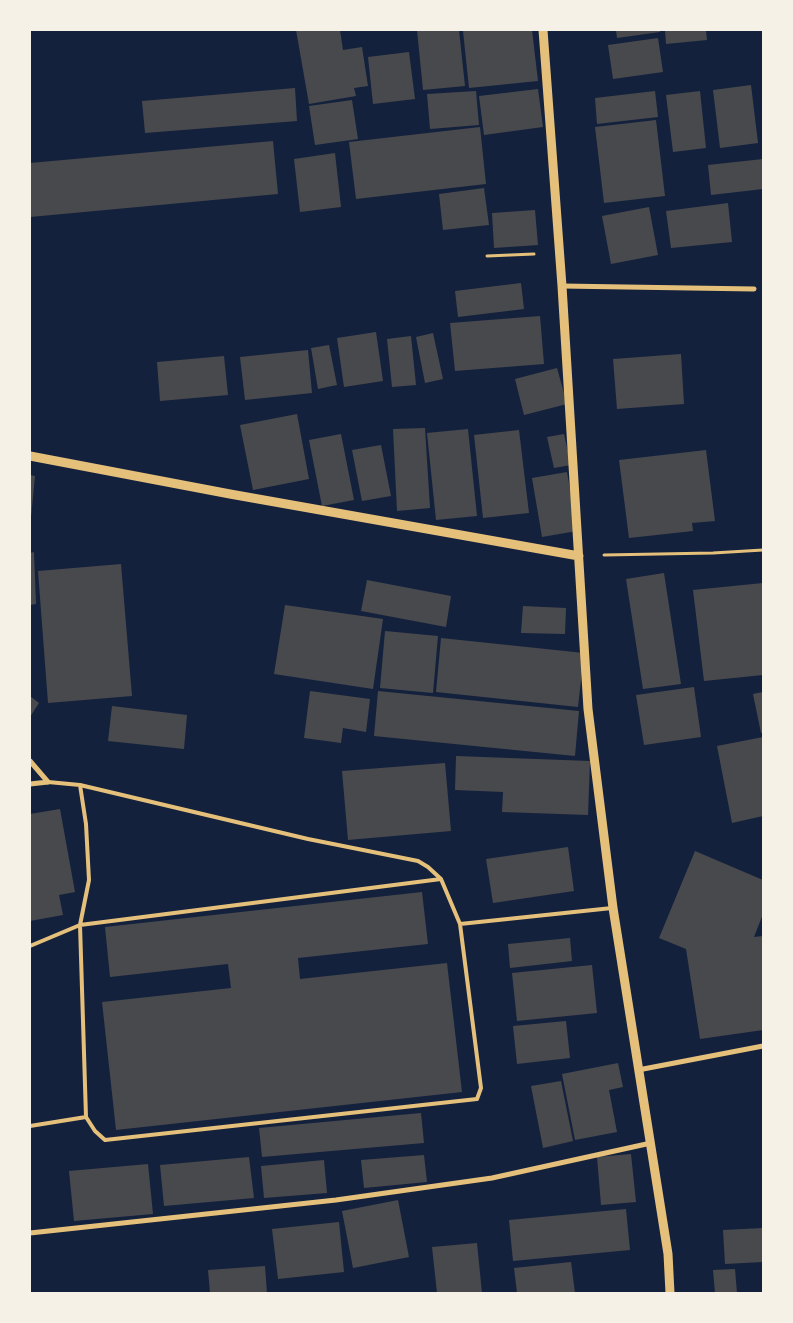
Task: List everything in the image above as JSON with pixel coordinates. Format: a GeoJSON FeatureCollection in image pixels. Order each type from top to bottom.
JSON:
{"type":"FeatureCollection","features":[{"type":"Feature","properties":{"kind":"street"},"geometry":{"type":"LineString","coordinates":[[543,30],[560,252],[588,709],[613,908],[668,1254],[670,1293]]}},
{"type":"Feature","properties":{"kind":"street"},"geometry":{"type":"LineString","coordinates":[[562,286],[754,289]]}},
{"type":"Feature","properties":{"kind":"street"},"geometry":{"type":"LineString","coordinates":[[30,456],[230,494],[579,556]]}},
{"type":"Feature","properties":{"kind":"street"},"geometry":{"type":"LineString","coordinates":[[30,761],[48,782]]}},
{"type":"Feature","properties":{"kind":"street"},"geometry":{"type":"LineString","coordinates":[[30,784],[48,782]]}},
{"type":"Feature","properties":{"kind":"street"},"geometry":{"type":"LineString","coordinates":[[638,1070],[763,1046]]}},
{"type":"Feature","properties":{"kind":"street"},"geometry":{"type":"LineString","coordinates":[[30,1233],[336,1200],[482,1179],[651,1143]]}},
{"type":"Feature","properties":{"kind":"lane"},"geometry":{"type":"LineString","coordinates":[[48,782],[80,785],[308,839],[403,857],[418,861],[428,867],[441,880],[460,924],[481,1088],[476,1099],[105,1140],[95,1131],[86,1117],[80,925],[89,880],[86,824],[80,785]]}},
{"type":"Feature","properties":{"kind":"lane"},"geometry":{"type":"LineString","coordinates":[[30,946],[80,925],[441,880]]}},
{"type":"Feature","properties":{"kind":"lane"},"geometry":{"type":"LineString","coordinates":[[460,924],[613,908]]}},
{"type":"Feature","properties":{"kind":"lane"},"geometry":{"type":"LineString","coordinates":[[30,1126],[86,1117]]}},
{"type":"Feature","properties":{"kind":"path"},"geometry":{"type":"LineString","coordinates":[[487,256],[560,252]]}},
{"type":"Feature","properties":{"kind":"path"},"geometry":{"type":"LineString","coordinates":[[579,556],[763,550]]}},
{"type":"Feature","properties":{"kind":"building"},"geometry":{"type":"Polygon","coordinates":[[[296,30],[340,30],[343,50],[362,47],[368,86],[354,88],[356,96],[309,104],[296,30]]]}},
{"type":"Feature","properties":{"kind":"building"},"geometry":{"type":"Polygon","coordinates":[[[417,30],[459,30],[465,86],[423,90],[417,30]]]}},
{"type":"Feature","properties":{"kind":"building"},"geometry":{"type":"Polygon","coordinates":[[[532,30],[538,81],[469,88],[463,31],[532,30]]]}},
{"type":"Feature","properties":{"kind":"building"},"geometry":{"type":"Polygon","coordinates":[[[616,30],[660,30],[660,32],[617,38],[616,30]]]}},
{"type":"Feature","properties":{"kind":"building"},"geometry":{"type":"Polygon","coordinates":[[[665,30],[706,30],[707,40],[666,44],[665,30]]]}},
{"type":"Feature","properties":{"kind":"building"},"geometry":{"type":"Polygon","coordinates":[[[658,38],[663,72],[613,79],[608,45],[658,38]]]}},
{"type":"Feature","properties":{"kind":"building"},"geometry":{"type":"Polygon","coordinates":[[[409,52],[415,99],[373,104],[368,57],[409,52]]]}},
{"type":"Feature","properties":{"kind":"building"},"geometry":{"type":"Polygon","coordinates":[[[751,85],[758,143],[720,148],[713,90],[751,85]]]}},
{"type":"Feature","properties":{"kind":"building"},"geometry":{"type":"Polygon","coordinates":[[[295,88],[297,121],[145,133],[142,101],[295,88]]]}},
{"type":"Feature","properties":{"kind":"building"},"geometry":{"type":"Polygon","coordinates":[[[538,89],[543,127],[484,135],[479,96],[538,89]]]}},
{"type":"Feature","properties":{"kind":"building"},"geometry":{"type":"Polygon","coordinates":[[[476,91],[479,125],[430,129],[427,94],[476,91]]]}},
{"type":"Feature","properties":{"kind":"building"},"geometry":{"type":"Polygon","coordinates":[[[655,91],[658,117],[597,124],[595,98],[655,91]]]}},
{"type":"Feature","properties":{"kind":"building"},"geometry":{"type":"Polygon","coordinates":[[[700,91],[706,148],[673,152],[666,95],[700,91]]]}},
{"type":"Feature","properties":{"kind":"building"},"geometry":{"type":"Polygon","coordinates":[[[352,100],[358,139],[315,145],[309,106],[352,100]]]}},
{"type":"Feature","properties":{"kind":"building"},"geometry":{"type":"Polygon","coordinates":[[[656,120],[665,196],[604,203],[595,127],[656,120]]]}},
{"type":"Feature","properties":{"kind":"building"},"geometry":{"type":"Polygon","coordinates":[[[480,127],[486,184],[356,199],[349,142],[480,127]]]}},
{"type":"Feature","properties":{"kind":"building"},"geometry":{"type":"Polygon","coordinates":[[[273,141],[278,194],[30,217],[30,163],[273,141]]]}},
{"type":"Feature","properties":{"kind":"building"},"geometry":{"type":"Polygon","coordinates":[[[335,153],[341,207],[300,212],[294,159],[335,153]]]}},
{"type":"Feature","properties":{"kind":"building"},"geometry":{"type":"Polygon","coordinates":[[[763,159],[763,189],[711,195],[708,165],[763,159]]]}},
{"type":"Feature","properties":{"kind":"building"},"geometry":{"type":"Polygon","coordinates":[[[484,188],[489,225],[443,230],[439,194],[484,188]]]}},
{"type":"Feature","properties":{"kind":"building"},"geometry":{"type":"Polygon","coordinates":[[[728,203],[732,242],[671,248],[666,211],[728,203]]]}},
{"type":"Feature","properties":{"kind":"building"},"geometry":{"type":"Polygon","coordinates":[[[649,207],[658,255],[611,264],[602,216],[649,207]]]}},
{"type":"Feature","properties":{"kind":"building"},"geometry":{"type":"Polygon","coordinates":[[[535,210],[538,245],[494,248],[492,213],[535,210]]]}},
{"type":"Feature","properties":{"kind":"building"},"geometry":{"type":"Polygon","coordinates":[[[521,283],[524,309],[458,317],[455,291],[521,283]]]}},
{"type":"Feature","properties":{"kind":"building"},"geometry":{"type":"Polygon","coordinates":[[[540,316],[544,364],[455,371],[450,323],[540,316]]]}},
{"type":"Feature","properties":{"kind":"building"},"geometry":{"type":"Polygon","coordinates":[[[376,332],[383,381],[344,387],[337,338],[376,332]]]}},
{"type":"Feature","properties":{"kind":"building"},"geometry":{"type":"Polygon","coordinates":[[[433,333],[443,379],[425,383],[416,337],[433,333]]]}},
{"type":"Feature","properties":{"kind":"building"},"geometry":{"type":"Polygon","coordinates":[[[411,336],[416,385],[392,387],[387,339],[411,336]]]}},
{"type":"Feature","properties":{"kind":"building"},"geometry":{"type":"Polygon","coordinates":[[[329,345],[337,385],[318,389],[311,348],[329,345]]]}},
{"type":"Feature","properties":{"kind":"building"},"geometry":{"type":"Polygon","coordinates":[[[308,350],[312,393],[245,400],[240,357],[308,350]]]}},
{"type":"Feature","properties":{"kind":"building"},"geometry":{"type":"Polygon","coordinates":[[[681,354],[684,404],[617,409],[613,359],[681,354]]]}},
{"type":"Feature","properties":{"kind":"building"},"geometry":{"type":"Polygon","coordinates":[[[224,356],[228,395],[160,401],[157,362],[224,356]]]}},
{"type":"Feature","properties":{"kind":"building"},"geometry":{"type":"Polygon","coordinates":[[[557,368],[567,404],[524,415],[515,379],[557,368]]]}},
{"type":"Feature","properties":{"kind":"building"},"geometry":{"type":"Polygon","coordinates":[[[297,414],[309,479],[253,490],[240,425],[297,414]]]}},
{"type":"Feature","properties":{"kind":"building"},"geometry":{"type":"Polygon","coordinates":[[[425,428],[430,508],[397,511],[393,429],[425,428]]]}},
{"type":"Feature","properties":{"kind":"building"},"geometry":{"type":"Polygon","coordinates":[[[468,429],[477,516],[436,520],[427,433],[468,429]]]}},
{"type":"Feature","properties":{"kind":"building"},"geometry":{"type":"Polygon","coordinates":[[[519,430],[529,513],[483,518],[474,435],[519,430]]]}},
{"type":"Feature","properties":{"kind":"building"},"geometry":{"type":"Polygon","coordinates":[[[341,434],[354,500],[322,506],[309,440],[341,434]]]}},
{"type":"Feature","properties":{"kind":"building"},"geometry":{"type":"Polygon","coordinates":[[[564,434],[571,465],[554,468],[547,437],[564,434]]]}},
{"type":"Feature","properties":{"kind":"building"},"geometry":{"type":"Polygon","coordinates":[[[381,445],[391,496],[362,501],[352,450],[381,445]]]}},
{"type":"Feature","properties":{"kind":"building"},"geometry":{"type":"Polygon","coordinates":[[[706,450],[715,521],[692,523],[693,531],[629,538],[619,460],[706,450]]]}},
{"type":"Feature","properties":{"kind":"building"},"geometry":{"type":"Polygon","coordinates":[[[567,472],[577,531],[542,537],[532,478],[567,472]]]}},
{"type":"Feature","properties":{"kind":"building"},"geometry":{"type":"Polygon","coordinates":[[[30,475],[35,476],[31,517],[30,517],[30,475]]]}},
{"type":"Feature","properties":{"kind":"building"},"geometry":{"type":"Polygon","coordinates":[[[34,552],[36,604],[30,605],[30,553],[34,552]]]}},
{"type":"Feature","properties":{"kind":"building"},"geometry":{"type":"Polygon","coordinates":[[[121,564],[132,696],[48,703],[38,571],[121,564]]]}},
{"type":"Feature","properties":{"kind":"building"},"geometry":{"type":"Polygon","coordinates":[[[664,573],[681,684],[643,689],[626,579],[664,573]]]}},
{"type":"Feature","properties":{"kind":"building"},"geometry":{"type":"Polygon","coordinates":[[[367,580],[451,596],[446,627],[361,611],[367,580]]]}},
{"type":"Feature","properties":{"kind":"building"},"geometry":{"type":"Polygon","coordinates":[[[763,583],[763,675],[704,681],[693,590],[763,583]]]}},
{"type":"Feature","properties":{"kind":"building"},"geometry":{"type":"Polygon","coordinates":[[[285,605],[383,619],[373,689],[274,674],[285,605]]]}},
{"type":"Feature","properties":{"kind":"building"},"geometry":{"type":"Polygon","coordinates":[[[523,606],[566,608],[565,634],[521,633],[523,606]]]}},
{"type":"Feature","properties":{"kind":"building"},"geometry":{"type":"Polygon","coordinates":[[[385,631],[438,636],[433,693],[380,688],[385,631]]]}},
{"type":"Feature","properties":{"kind":"building"},"geometry":{"type":"Polygon","coordinates":[[[441,638],[584,653],[578,707],[436,692],[441,638]]]}},
{"type":"Feature","properties":{"kind":"building"},"geometry":{"type":"Polygon","coordinates":[[[694,687],[701,737],[644,745],[636,695],[694,687]]]}},
{"type":"Feature","properties":{"kind":"building"},"geometry":{"type":"Polygon","coordinates":[[[310,691],[370,699],[366,732],[343,728],[341,743],[304,738],[310,691]]]}},
{"type":"Feature","properties":{"kind":"building"},"geometry":{"type":"Polygon","coordinates":[[[378,691],[579,711],[575,756],[374,736],[378,691]]]}},
{"type":"Feature","properties":{"kind":"building"},"geometry":{"type":"Polygon","coordinates":[[[763,692],[763,733],[761,733],[753,694],[763,692]]]}},
{"type":"Feature","properties":{"kind":"building"},"geometry":{"type":"Polygon","coordinates":[[[30,696],[39,703],[30,717],[30,696]]]}},
{"type":"Feature","properties":{"kind":"building"},"geometry":{"type":"Polygon","coordinates":[[[112,706],[187,715],[184,749],[108,741],[112,706]]]}},
{"type":"Feature","properties":{"kind":"building"},"geometry":{"type":"Polygon","coordinates":[[[763,737],[763,816],[732,823],[717,746],[763,737]]]}},
{"type":"Feature","properties":{"kind":"building"},"geometry":{"type":"Polygon","coordinates":[[[456,756],[590,761],[588,815],[502,812],[503,792],[455,790],[456,756]]]}},
{"type":"Feature","properties":{"kind":"building"},"geometry":{"type":"Polygon","coordinates":[[[445,763],[451,831],[348,840],[342,771],[445,763]]]}},
{"type":"Feature","properties":{"kind":"building"},"geometry":{"type":"Polygon","coordinates":[[[60,809],[75,892],[59,895],[63,915],[30,921],[30,814],[60,809]]]}},
{"type":"Feature","properties":{"kind":"building"},"geometry":{"type":"Polygon","coordinates":[[[568,847],[574,891],[493,903],[486,859],[568,847]]]}},
{"type":"Feature","properties":{"kind":"building"},"geometry":{"type":"Polygon","coordinates":[[[695,851],[763,880],[763,914],[754,937],[763,936],[763,1030],[700,1039],[686,949],[659,938],[695,851]]]}},
{"type":"Feature","properties":{"kind":"building"},"geometry":{"type":"Polygon","coordinates":[[[422,892],[428,944],[298,958],[300,979],[447,963],[462,1092],[116,1130],[102,1002],[231,988],[228,964],[110,977],[105,927],[422,892]]]}},
{"type":"Feature","properties":{"kind":"building"},"geometry":{"type":"Polygon","coordinates":[[[570,938],[572,961],[510,968],[508,944],[570,938]]]}},
{"type":"Feature","properties":{"kind":"building"},"geometry":{"type":"Polygon","coordinates":[[[592,965],[597,1013],[517,1021],[512,973],[592,965]]]}},
{"type":"Feature","properties":{"kind":"building"},"geometry":{"type":"Polygon","coordinates":[[[566,1021],[570,1058],[517,1064],[513,1026],[566,1021]]]}},
{"type":"Feature","properties":{"kind":"building"},"geometry":{"type":"Polygon","coordinates":[[[618,1063],[623,1087],[609,1090],[617,1132],[575,1140],[562,1074],[618,1063]]]}},
{"type":"Feature","properties":{"kind":"building"},"geometry":{"type":"Polygon","coordinates":[[[561,1081],[573,1141],[543,1148],[531,1086],[561,1081]]]}},
{"type":"Feature","properties":{"kind":"building"},"geometry":{"type":"Polygon","coordinates":[[[421,1113],[424,1143],[262,1157],[259,1128],[421,1113]]]}},
{"type":"Feature","properties":{"kind":"building"},"geometry":{"type":"Polygon","coordinates":[[[631,1154],[636,1202],[601,1205],[597,1157],[631,1154]]]}},
{"type":"Feature","properties":{"kind":"building"},"geometry":{"type":"Polygon","coordinates":[[[424,1155],[427,1182],[364,1188],[361,1160],[424,1155]]]}},
{"type":"Feature","properties":{"kind":"building"},"geometry":{"type":"Polygon","coordinates":[[[249,1157],[254,1198],[164,1206],[160,1165],[249,1157]]]}},
{"type":"Feature","properties":{"kind":"building"},"geometry":{"type":"Polygon","coordinates":[[[324,1160],[327,1193],[264,1198],[261,1166],[324,1160]]]}},
{"type":"Feature","properties":{"kind":"building"},"geometry":{"type":"Polygon","coordinates":[[[148,1164],[153,1214],[74,1221],[69,1171],[148,1164]]]}},
{"type":"Feature","properties":{"kind":"building"},"geometry":{"type":"Polygon","coordinates":[[[398,1200],[409,1257],[353,1268],[342,1211],[398,1200]]]}},
{"type":"Feature","properties":{"kind":"building"},"geometry":{"type":"Polygon","coordinates":[[[626,1209],[630,1250],[513,1261],[509,1220],[626,1209]]]}},
{"type":"Feature","properties":{"kind":"building"},"geometry":{"type":"Polygon","coordinates":[[[339,1222],[344,1272],[278,1279],[272,1229],[339,1222]]]}},
{"type":"Feature","properties":{"kind":"building"},"geometry":{"type":"Polygon","coordinates":[[[763,1228],[763,1262],[725,1264],[723,1230],[763,1228]]]}},
{"type":"Feature","properties":{"kind":"building"},"geometry":{"type":"Polygon","coordinates":[[[477,1243],[482,1293],[437,1293],[432,1247],[477,1243]]]}},
{"type":"Feature","properties":{"kind":"building"},"geometry":{"type":"Polygon","coordinates":[[[571,1262],[575,1293],[517,1293],[514,1268],[571,1262]]]}},
{"type":"Feature","properties":{"kind":"building"},"geometry":{"type":"Polygon","coordinates":[[[265,1266],[267,1293],[210,1293],[208,1270],[265,1266]]]}},
{"type":"Feature","properties":{"kind":"building"},"geometry":{"type":"Polygon","coordinates":[[[735,1269],[737,1293],[715,1293],[713,1270],[735,1269]]]}}]}
